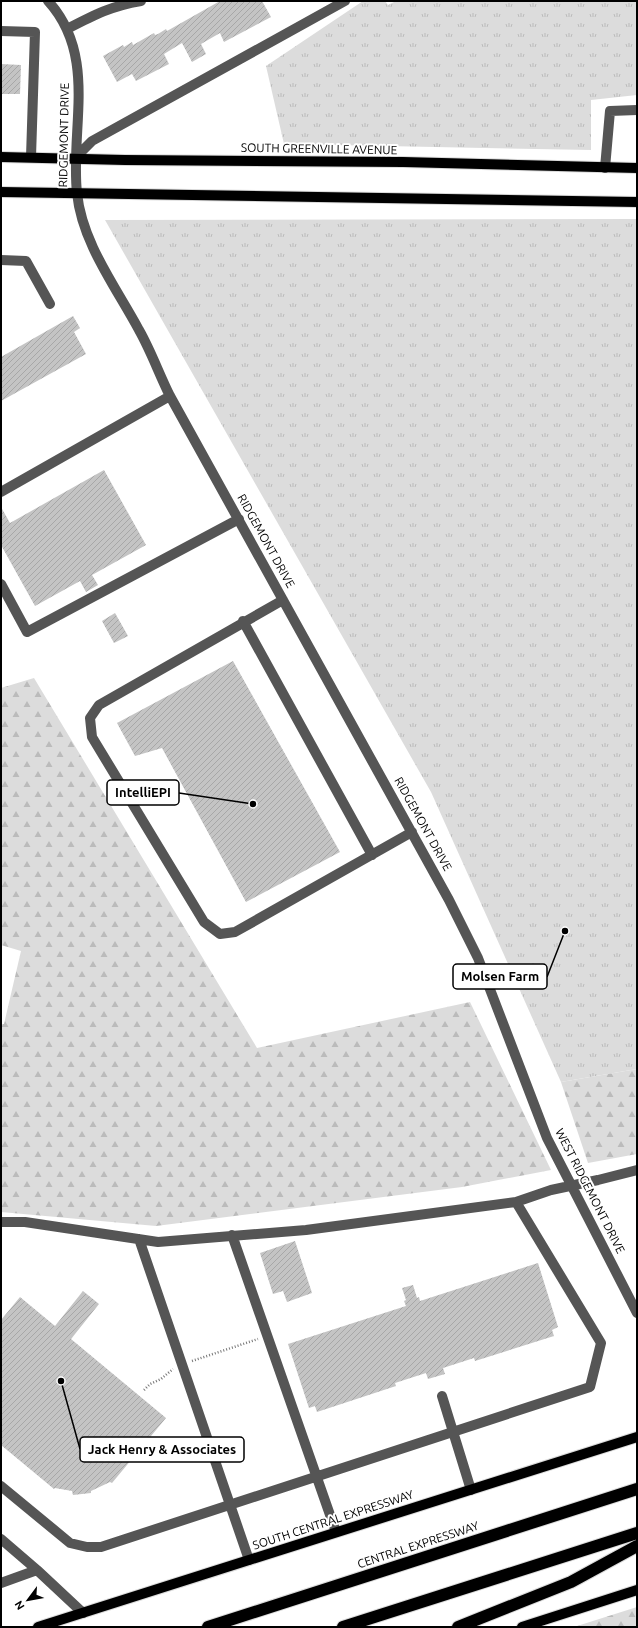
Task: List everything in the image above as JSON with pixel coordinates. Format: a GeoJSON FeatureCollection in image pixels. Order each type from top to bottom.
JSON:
{"type":"FeatureCollection","features":[{"type":"Feature","properties":{"kind":"highway","name":"CENTRAL EXPRESSWAY"},"geometry":{"type":"LineString","coordinates":[[208,1627],[637,1490]]}},
{"type":"Feature","properties":{"kind":"highway"},"geometry":{"type":"LineString","coordinates":[[344,1627],[637,1533]]}},
{"type":"Feature","properties":{"kind":"highway"},"geometry":{"type":"LineString","coordinates":[[458,1627],[571,1582],[637,1546]]}},
{"type":"Feature","properties":{"kind":"main road","name":"SOUTH GREENVILLE AVENUE"},"geometry":{"type":"LineString","coordinates":[[1,156],[125,160],[402,162],[637,168]]}},
{"type":"Feature","properties":{"kind":"main road"},"geometry":{"type":"LineString","coordinates":[[1,192],[410,197],[637,202]]}},
{"type":"Feature","properties":{"kind":"main road","name":"SOUTH CENTRAL EXPRESSWAY"},"geometry":{"type":"LineString","coordinates":[[38,1627],[637,1437]]}},
{"type":"Feature","properties":{"kind":"main road"},"geometry":{"type":"LineString","coordinates":[[522,1627],[637,1590]]}},
{"type":"Feature","properties":{"kind":"street","name":"RIDGEMONT DRIVE"},"geometry":{"type":"LineString","coordinates":[[48,1],[56,9],[67,28],[72,40],[78,70],[78,115],[75,158],[77,194],[84,226],[90,242],[140,331],[170,396],[449,900],[478,958],[525,1079]]}},
{"type":"Feature","properties":{"kind":"street"},"geometry":{"type":"LineString","coordinates":[[67,28],[110,8],[141,1]]}},
{"type":"Feature","properties":{"kind":"street"},"geometry":{"type":"LineString","coordinates":[[75,158],[92,141],[345,1]]}},
{"type":"Feature","properties":{"kind":"street"},"geometry":{"type":"LineString","coordinates":[[1,31],[35,32],[31,157]]}},
{"type":"Feature","properties":{"kind":"street"},"geometry":{"type":"LineString","coordinates":[[605,168],[610,111],[637,110]]}},
{"type":"Feature","properties":{"kind":"street"},"geometry":{"type":"LineString","coordinates":[[1,260],[26,261],[50,304]]}},
{"type":"Feature","properties":{"kind":"street"},"geometry":{"type":"LineString","coordinates":[[1,492],[170,396]]}},
{"type":"Feature","properties":{"kind":"street"},"geometry":{"type":"LineString","coordinates":[[1,584],[28,632],[239,519]]}},
{"type":"Feature","properties":{"kind":"street"},"geometry":{"type":"LineString","coordinates":[[283,600],[243,621],[99,705],[90,718],[92,737],[204,922],[220,934],[235,932],[412,832]]}},
{"type":"Feature","properties":{"kind":"street"},"geometry":{"type":"LineString","coordinates":[[243,621],[372,855]]}},
{"type":"Feature","properties":{"kind":"street","name":"WEST RIDGEMONT DRIVE"},"geometry":{"type":"LineString","coordinates":[[525,1079],[547,1138],[637,1313]]}},
{"type":"Feature","properties":{"kind":"street"},"geometry":{"type":"LineString","coordinates":[[1,1222],[25,1222],[158,1242],[320,1228],[516,1202],[551,1190],[636,1172]]}},
{"type":"Feature","properties":{"kind":"street"},"geometry":{"type":"LineString","coordinates":[[1,1486],[70,1543],[87,1547],[108,1546],[590,1387],[601,1344],[516,1202]]}},
{"type":"Feature","properties":{"kind":"street"},"geometry":{"type":"LineString","coordinates":[[232,1236],[336,1532]]}},
{"type":"Feature","properties":{"kind":"street"},"geometry":{"type":"LineString","coordinates":[[139,1239],[249,1560]]}},
{"type":"Feature","properties":{"kind":"street"},"geometry":{"type":"LineString","coordinates":[[442,1396],[471,1490]]}},
{"type":"Feature","properties":{"kind":"street"},"geometry":{"type":"LineString","coordinates":[[1,1539],[37,1570],[82,1613]]}},
{"type":"Feature","properties":{"kind":"street"},"geometry":{"type":"LineString","coordinates":[[1,1583],[37,1570]]}},
{"type":"Feature","properties":{"kind":"path"},"geometry":{"type":"LineString","coordinates":[[144,1390],[150,1384],[161,1379],[171,1369],[267,1336]]}},
{"type":"Feature","properties":{"kind":"green space"},"geometry":{"type":"Polygon","coordinates":[[[363,1],[385,1],[388,5],[396,1],[637,1],[637,95],[591,100],[591,150],[284,144],[266,66],[363,1]]]}},
{"type":"Feature","properties":{"kind":"green space"},"geometry":{"type":"Polygon","coordinates":[[[637,219],[637,1069],[561,1082],[431,792],[105,220],[637,219]]]}},
{"type":"Feature","properties":{"kind":"green space"},"geometry":{"type":"Polygon","coordinates":[[[34,678],[257,1048],[470,1002],[551,1170],[462,1187],[156,1226],[1,1212],[1,1024],[4,1024],[21,951],[1,945],[1,688],[34,678]]]}},
{"type":"Feature","properties":{"kind":"green space"},"geometry":{"type":"Polygon","coordinates":[[[637,1069],[637,1154],[588,1163],[561,1082],[637,1069]]]}},
{"type":"Feature","properties":{"kind":"green space"},"geometry":{"type":"Polygon","coordinates":[[[637,1607],[637,1627],[574,1627],[637,1607]]]}},
{"type":"Feature","properties":{"kind":"building"},"geometry":{"type":"Polygon","coordinates":[[[220,1],[262,1],[271,17],[224,42],[220,33],[201,44],[206,54],[192,62],[182,43],[164,54],[169,64],[136,81],[132,74],[117,82],[103,56],[123,45],[124,47],[132,42],[133,45],[154,33],[155,35],[158,34],[166,29],[167,31],[220,1]]]}},
{"type":"Feature","properties":{"kind":"building"},"geometry":{"type":"Polygon","coordinates":[[[1,64],[21,65],[20,94],[1,94],[1,64]]]}},
{"type":"Feature","properties":{"kind":"building"},"geometry":{"type":"Polygon","coordinates":[[[73,316],[80,328],[74,332],[86,354],[1,401],[1,357],[73,316]]]}},
{"type":"Feature","properties":{"kind":"building"},"geometry":{"type":"Polygon","coordinates":[[[104,470],[146,545],[92,575],[98,585],[86,592],[80,581],[35,606],[1,545],[1,507],[10,523],[104,470]]]}},
{"type":"Feature","properties":{"kind":"building"},"geometry":{"type":"Polygon","coordinates":[[[115,613],[128,636],[114,643],[102,621],[115,613]]]}},
{"type":"Feature","properties":{"kind":"building"},"geometry":{"type":"Polygon","coordinates":[[[233,661],[340,852],[246,902],[162,748],[135,756],[117,723],[233,661]]]}},
{"type":"Feature","properties":{"kind":"building"},"geometry":{"type":"Polygon","coordinates":[[[295,1241],[312,1293],[287,1302],[283,1291],[273,1294],[260,1253],[295,1241]]]}},
{"type":"Feature","properties":{"kind":"building"},"geometry":{"type":"Polygon","coordinates":[[[538,1263],[558,1327],[552,1330],[554,1336],[475,1361],[474,1358],[443,1368],[445,1374],[428,1379],[426,1373],[395,1383],[396,1386],[317,1412],[315,1406],[309,1408],[288,1344],[406,1306],[404,1301],[406,1300],[402,1288],[413,1285],[417,1298],[419,1297],[420,1301],[538,1263]]]}},
{"type":"Feature","properties":{"kind":"building"},"geometry":{"type":"Polygon","coordinates":[[[83,1291],[99,1304],[71,1339],[166,1418],[112,1483],[110,1482],[91,1491],[91,1493],[73,1495],[72,1491],[54,1489],[1,1445],[1,1320],[20,1297],[55,1326],[83,1291]]]}},
{"type":"Feature","properties":{"kind":"place","name":"IntelliEPI"},"geometry":{"type":"Point","coordinates":[253,804]}},
{"type":"Feature","properties":{"kind":"place","name":"Molsen Farm"},"geometry":{"type":"Point","coordinates":[565,931]}},
{"type":"Feature","properties":{"kind":"place","name":"Jack Henry & Associates"},"geometry":{"type":"Point","coordinates":[61,1381]}}]}
